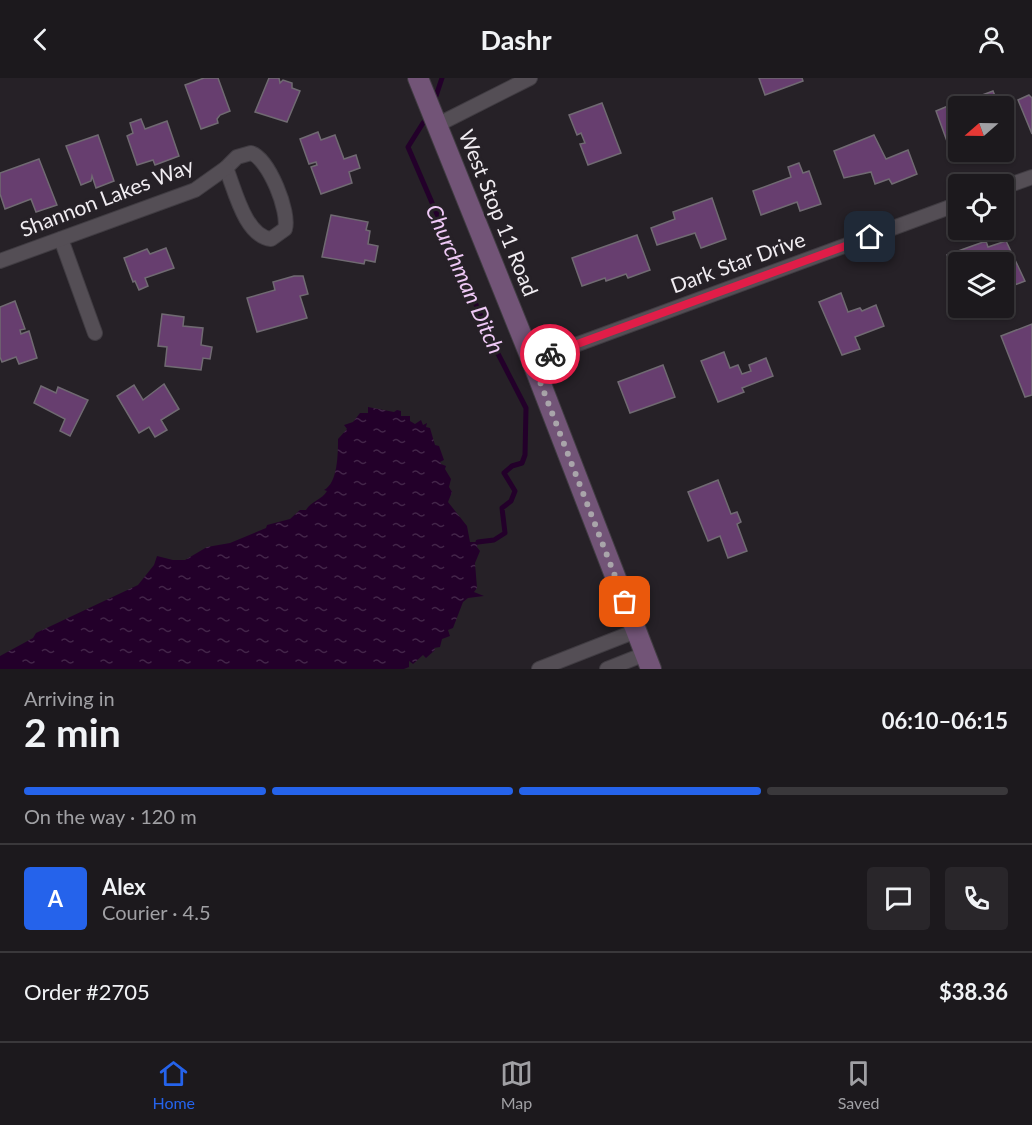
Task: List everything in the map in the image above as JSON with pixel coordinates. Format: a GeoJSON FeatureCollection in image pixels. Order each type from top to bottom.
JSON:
{"type":"FeatureCollection","features":[{"type":"Feature","properties":{"kind":"main road","name":"West Stop 11 Road"},"geometry":{"type":"LineString","coordinates":[[418,78],[532,361],[648,661]]}},
{"type":"Feature","properties":{"kind":"street"},"geometry":{"type":"LineString","coordinates":[[437,125],[530,78]]}},
{"type":"Feature","properties":{"kind":"street","name":"Shannon Lakes Way"},"geometry":{"type":"LineString","coordinates":[[0,261],[195,190],[243,154],[251,153],[260,158],[287,212],[288,220],[283,233],[271,239],[259,236],[254,231],[226,168]]}},
{"type":"Feature","properties":{"kind":"street"},"geometry":{"type":"LineString","coordinates":[[1014,184],[1032,177]]}},
{"type":"Feature","properties":{"kind":"street","name":"Dark Star Drive"},"geometry":{"type":"LineString","coordinates":[[532,361],[948,208]]}},
{"type":"Feature","properties":{"kind":"street"},"geometry":{"type":"LineString","coordinates":[[60,239],[95,333]]}},
{"type":"Feature","properties":{"kind":"street"},"geometry":{"type":"LineString","coordinates":[[538,669],[636,631]]}},
{"type":"Feature","properties":{"kind":"street"},"geometry":{"type":"LineString","coordinates":[[607,669],[648,661]]}},
{"type":"Feature","properties":{"kind":"water"},"geometry":{"type":"Polygon","coordinates":[[[368,407],[394,412],[401,411],[401,416],[410,416],[410,421],[415,424],[421,420],[423,425],[427,423],[426,427],[430,428],[435,445],[439,446],[444,460],[440,462],[446,466],[445,469],[451,479],[449,487],[452,492],[448,502],[467,526],[470,542],[478,542],[477,547],[480,551],[475,563],[477,588],[474,592],[484,596],[468,598],[463,602],[453,628],[448,630],[450,636],[442,639],[440,647],[434,648],[435,650],[426,658],[423,655],[413,664],[409,661],[409,667],[404,669],[0,669],[0,656],[33,638],[36,633],[138,585],[154,565],[157,556],[185,560],[207,547],[230,543],[266,528],[267,525],[290,519],[300,510],[306,510],[325,494],[327,491],[324,490],[332,481],[336,467],[338,439],[347,429],[344,425],[353,422],[360,413],[368,413],[368,407]]]}},
{"type":"Feature","properties":{"kind":"building"},"geometry":{"type":"Polygon","coordinates":[[[204,78],[218,78],[230,111],[220,115],[217,119],[218,123],[201,129],[185,85],[204,78]]]}},
{"type":"Feature","properties":{"kind":"building"},"geometry":{"type":"Polygon","coordinates":[[[269,78],[279,78],[280,83],[283,80],[292,83],[292,88],[300,91],[287,122],[255,112],[269,78]]]}},
{"type":"Feature","properties":{"kind":"building"},"geometry":{"type":"Polygon","coordinates":[[[759,78],[802,78],[803,81],[765,95],[759,78]]]}},
{"type":"Feature","properties":{"kind":"building"},"geometry":{"type":"Polygon","coordinates":[[[993,91],[995,96],[980,96],[993,91]]]}},
{"type":"Feature","properties":{"kind":"building"},"geometry":{"type":"Polygon","coordinates":[[[1029,95],[1032,98],[1032,134],[1018,100],[1029,95]]]}},
{"type":"Feature","properties":{"kind":"building"},"geometry":{"type":"Polygon","coordinates":[[[602,103],[621,153],[588,165],[580,144],[585,143],[581,133],[577,135],[569,115],[602,103]]]}},
{"type":"Feature","properties":{"kind":"building"},"geometry":{"type":"Polygon","coordinates":[[[948,106],[948,144],[936,111],[948,106]]]}},
{"type":"Feature","properties":{"kind":"building"},"geometry":{"type":"Polygon","coordinates":[[[141,119],[145,129],[167,121],[179,156],[155,165],[153,160],[137,165],[127,136],[133,133],[130,123],[141,119]]]}},
{"type":"Feature","properties":{"kind":"building"},"geometry":{"type":"Polygon","coordinates":[[[318,132],[321,140],[335,135],[344,159],[356,155],[360,168],[349,172],[352,183],[321,194],[311,167],[317,165],[316,162],[309,164],[300,139],[318,132]]]}},
{"type":"Feature","properties":{"kind":"building"},"geometry":{"type":"Polygon","coordinates":[[[98,135],[114,181],[96,188],[92,176],[91,181],[81,185],[66,146],[98,135]]]}},
{"type":"Feature","properties":{"kind":"building"},"geometry":{"type":"Polygon","coordinates":[[[874,135],[886,159],[908,150],[917,174],[892,184],[889,179],[875,184],[871,172],[844,178],[834,151],[874,135]]]}},
{"type":"Feature","properties":{"kind":"building"},"geometry":{"type":"Polygon","coordinates":[[[39,159],[57,205],[36,212],[31,199],[5,209],[0,194],[0,173],[39,159]]]}},
{"type":"Feature","properties":{"kind":"building"},"geometry":{"type":"Polygon","coordinates":[[[799,163],[803,173],[809,171],[821,204],[800,211],[797,202],[761,215],[753,191],[791,177],[788,167],[799,163]]]}},
{"type":"Feature","properties":{"kind":"building"},"geometry":{"type":"Polygon","coordinates":[[[712,198],[726,239],[701,248],[695,233],[657,245],[651,228],[675,219],[673,212],[712,198]]]}},
{"type":"Feature","properties":{"kind":"building"},"geometry":{"type":"Polygon","coordinates":[[[331,215],[368,222],[366,230],[370,231],[368,244],[378,246],[375,262],[365,260],[364,264],[322,257],[331,215]]]}},
{"type":"Feature","properties":{"kind":"building"},"geometry":{"type":"Polygon","coordinates":[[[637,235],[650,270],[628,278],[626,274],[582,286],[572,258],[637,235]]]}},
{"type":"Feature","properties":{"kind":"building"},"geometry":{"type":"Polygon","coordinates":[[[986,241],[988,247],[1006,241],[1011,252],[955,252],[986,241]]]}},
{"type":"Feature","properties":{"kind":"building"},"geometry":{"type":"Polygon","coordinates":[[[166,248],[174,268],[145,278],[148,286],[139,290],[135,281],[133,282],[124,258],[147,249],[150,254],[166,248]]]}},
{"type":"Feature","properties":{"kind":"building"},"geometry":{"type":"Polygon","coordinates":[[[1014,258],[1025,281],[1014,285],[1014,258]]]}},
{"type":"Feature","properties":{"kind":"building"},"geometry":{"type":"Polygon","coordinates":[[[303,276],[308,294],[300,296],[307,318],[257,332],[247,298],[275,290],[273,282],[303,276]]]}},
{"type":"Feature","properties":{"kind":"building"},"geometry":{"type":"Polygon","coordinates":[[[841,293],[848,312],[860,308],[862,311],[876,305],[884,326],[855,337],[860,349],[842,355],[819,302],[841,293]]]}},
{"type":"Feature","properties":{"kind":"building"},"geometry":{"type":"Polygon","coordinates":[[[15,301],[25,329],[20,330],[21,334],[29,331],[37,358],[19,364],[16,357],[2,362],[0,357],[0,307],[15,301]]]}},
{"type":"Feature","properties":{"kind":"building"},"geometry":{"type":"Polygon","coordinates":[[[162,314],[184,317],[183,326],[203,328],[201,345],[212,347],[210,359],[203,358],[201,370],[165,366],[167,347],[158,346],[162,314]]]}},
{"type":"Feature","properties":{"kind":"building"},"geometry":{"type":"Polygon","coordinates":[[[1032,324],[1032,395],[1025,397],[1001,336],[1032,324]]]}},
{"type":"Feature","properties":{"kind":"building"},"geometry":{"type":"Polygon","coordinates":[[[724,352],[730,368],[738,365],[742,374],[751,371],[749,365],[766,358],[773,376],[742,388],[744,392],[718,402],[701,361],[724,352]]]}},
{"type":"Feature","properties":{"kind":"building"},"geometry":{"type":"Polygon","coordinates":[[[663,365],[675,397],[630,413],[618,382],[663,365]]]}},
{"type":"Feature","properties":{"kind":"building"},"geometry":{"type":"Polygon","coordinates":[[[164,384],[179,409],[161,420],[167,430],[155,437],[149,427],[139,433],[117,396],[134,385],[143,400],[164,384]]]}},
{"type":"Feature","properties":{"kind":"building"},"geometry":{"type":"Polygon","coordinates":[[[41,386],[56,393],[58,387],[88,400],[70,436],[60,431],[65,419],[34,403],[41,386]]]}},
{"type":"Feature","properties":{"kind":"building"},"geometry":{"type":"Polygon","coordinates":[[[718,480],[731,514],[737,512],[741,522],[737,524],[747,551],[728,558],[720,536],[708,541],[688,492],[718,480]]]}},
{"type":"Feature","properties":{"kind":"waterway","name":"Churchman Ditch"},"geometry":{"type":"LineString","coordinates":[[436,96],[442,78]]}},
{"type":"Feature","properties":{"kind":"waterway","name":"Churchman Ditch"},"geometry":{"type":"LineString","coordinates":[[423,123],[408,147],[493,344],[526,408],[525,455],[522,463],[512,466],[504,473],[515,491],[511,501],[502,508],[505,533],[494,540],[478,542]]}},
{"type":"Feature","properties":{"kind":"way so far"},"geometry":{"type":"LineString","coordinates":[[550,354],[532,361],[625,602]]}},
{"type":"Feature","properties":{"kind":"route"},"geometry":{"type":"LineString","coordinates":[[550,354],[870,237]]}}]}
